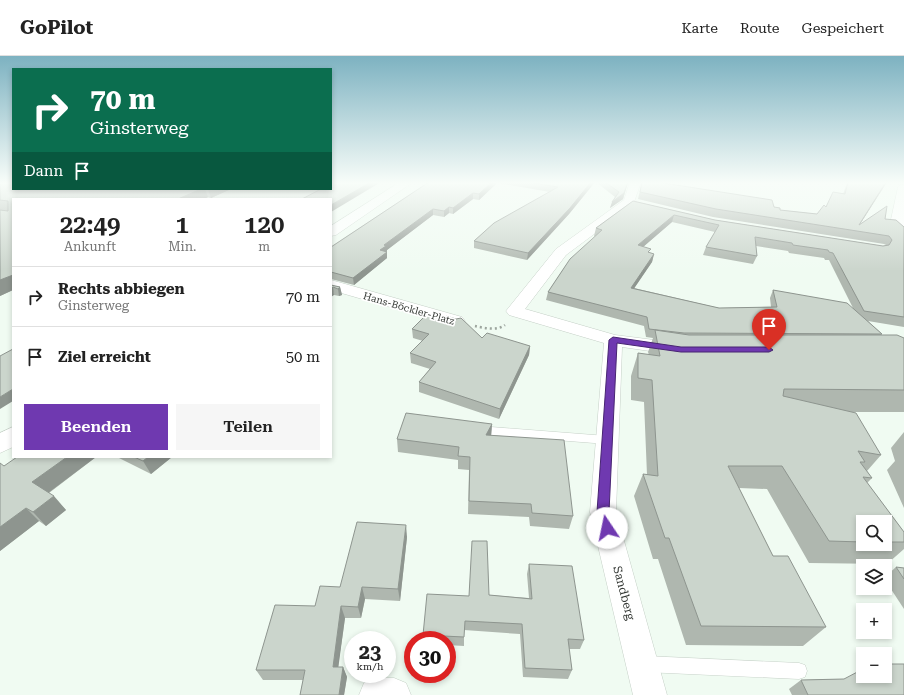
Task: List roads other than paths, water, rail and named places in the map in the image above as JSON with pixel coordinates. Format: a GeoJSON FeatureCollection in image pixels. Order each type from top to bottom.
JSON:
{"type":"FeatureCollection","features":[{"type":"Feature","properties":{"kind":"street"},"geometry":{"type":"LineString","coordinates":[[332,231],[362,212]]}},
{"type":"Feature","properties":{"kind":"street"},"geometry":{"type":"LineString","coordinates":[[615,212],[561,252],[515,311],[604,337],[681,349],[695,349]]}},
{"type":"Feature","properties":{"kind":"street"},"geometry":{"type":"LineString","coordinates":[[899,212],[897,224],[904,230]]}},
{"type":"Feature","properties":{"kind":"street","name":"Hans-Böckler-Platz"},"geometry":{"type":"LineString","coordinates":[[332,285],[456,321]]}},
{"type":"Feature","properties":{"kind":"street","name":"Sandberg"},"geometry":{"type":"LineString","coordinates":[[604,337],[608,440],[603,512],[650,695]]}},
{"type":"Feature","properties":{"kind":"street"},"geometry":{"type":"LineString","coordinates":[[0,444],[12,437]]}},
{"type":"Feature","properties":{"kind":"street"},"geometry":{"type":"LineString","coordinates":[[376,695],[394,695]]}},
{"type":"Feature","properties":{"kind":"lane"},"geometry":{"type":"LineString","coordinates":[[472,429],[608,440]]}},
{"type":"Feature","properties":{"kind":"lane"},"geometry":{"type":"LineString","coordinates":[[642,663],[799,671]]}}]}
